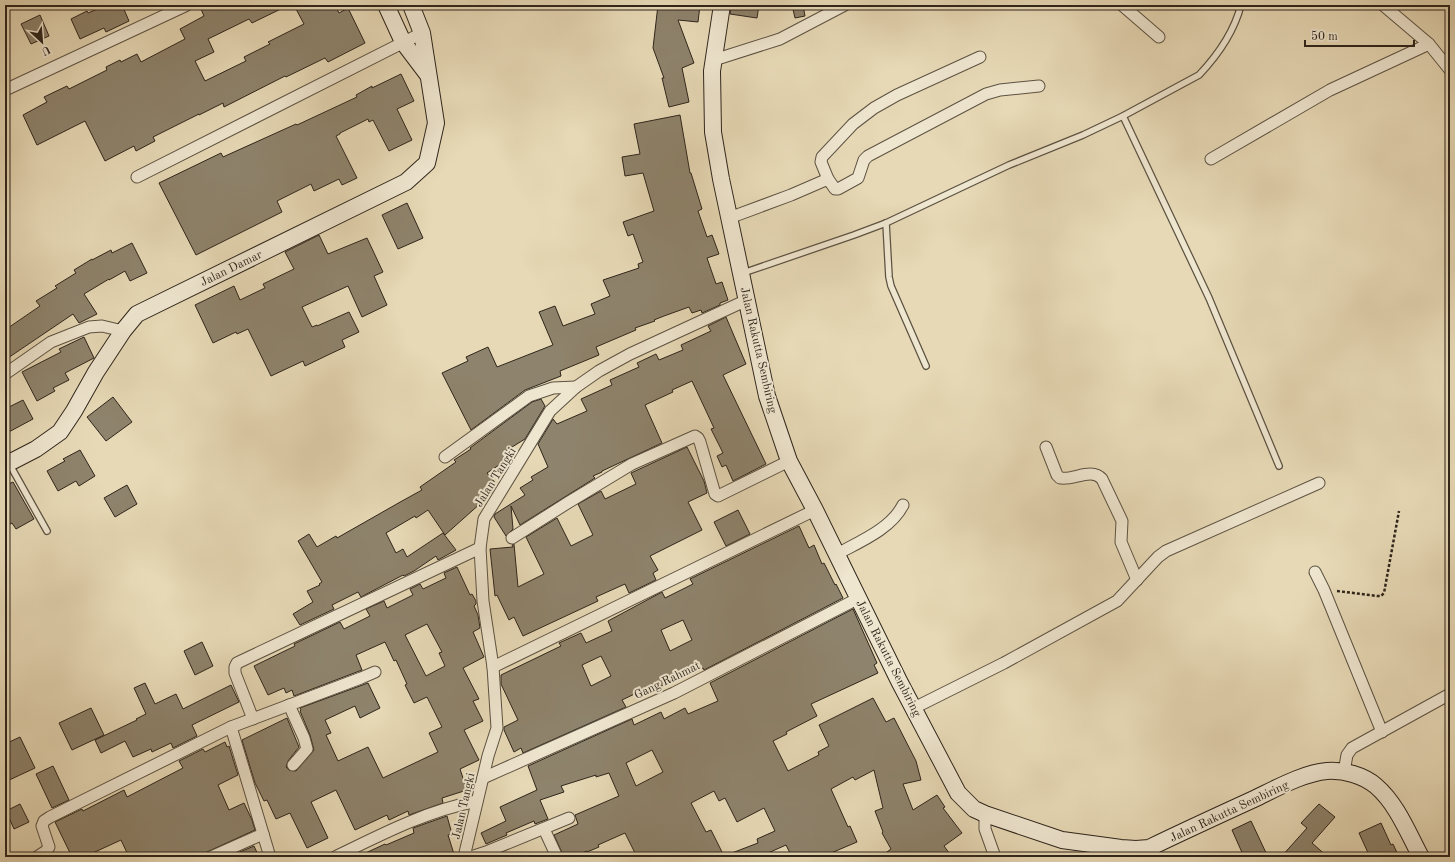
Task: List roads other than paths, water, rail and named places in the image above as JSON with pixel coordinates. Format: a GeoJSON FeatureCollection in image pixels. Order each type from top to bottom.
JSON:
{"type":"FeatureCollection","features":[{"type":"Feature","properties":{"kind":"main road","name":"Jalan Damar"},"geometry":{"type":"LineString","coordinates":[[386,5],[403,42],[429,77]]}},
{"type":"Feature","properties":{"kind":"main road","name":"Jalan Damar"},"geometry":{"type":"LineString","coordinates":[[7,464],[36,449],[60,432],[74,411],[96,372],[123,331],[137,314],[406,182],[427,162],[436,123],[422,33],[411,5]]}},
{"type":"Feature","properties":{"kind":"main road","name":"Jalan Rakutta Sembiring"},"geometry":{"type":"LineString","coordinates":[[722,5],[714,60],[712,94],[713,132],[721,180],[767,396],[789,461],[815,510],[899,681],[958,793],[974,809],[985,814],[1062,840],[1122,848],[1149,848],[1304,777],[1326,771],[1344,772],[1359,776],[1375,785],[1390,802],[1407,829],[1421,857]]}},
{"type":"Feature","properties":{"kind":"street"},"geometry":{"type":"LineString","coordinates":[[5,90],[187,5]]}},
{"type":"Feature","properties":{"kind":"street"},"geometry":{"type":"LineString","coordinates":[[714,60],[780,39],[846,5]]}},
{"type":"Feature","properties":{"kind":"street"},"geometry":{"type":"LineString","coordinates":[[1122,5],[1159,37]]}},
{"type":"Feature","properties":{"kind":"street"},"geometry":{"type":"LineString","coordinates":[[1383,5],[1429,44],[1450,70]]}},
{"type":"Feature","properties":{"kind":"street"},"geometry":{"type":"LineString","coordinates":[[137,177],[422,33]]}},
{"type":"Feature","properties":{"kind":"street"},"geometry":{"type":"LineString","coordinates":[[1211,159],[1330,90],[1429,44]]}},
{"type":"Feature","properties":{"kind":"street"},"geometry":{"type":"LineString","coordinates":[[980,58],[897,95],[874,108],[853,124],[822,157],[821,162],[828,179],[835,189],[838,189],[858,178],[864,160],[868,156],[993,91],[1039,86]]}},
{"type":"Feature","properties":{"kind":"street"},"geometry":{"type":"LineString","coordinates":[[729,218],[791,195],[828,179]]}},
{"type":"Feature","properties":{"kind":"street","name":"Jalan Tangki"},"geometry":{"type":"LineString","coordinates":[[464,857],[477,801],[497,728],[493,667],[483,601],[480,548],[484,519],[550,411],[576,387],[599,371],[630,354],[747,300]]}},
{"type":"Feature","properties":{"kind":"street"},"geometry":{"type":"LineString","coordinates":[[5,374],[51,342],[89,327],[102,326],[123,331]]}},
{"type":"Feature","properties":{"kind":"street"},"geometry":{"type":"LineString","coordinates":[[445,457],[529,396],[553,388],[576,387]]}},
{"type":"Feature","properties":{"kind":"street"},"geometry":{"type":"LineString","coordinates":[[512,538],[632,464],[695,436],[700,442],[715,494],[718,496],[789,461]]}},
{"type":"Feature","properties":{"kind":"street"},"geometry":{"type":"LineString","coordinates":[[1046,447],[1057,475],[1060,478],[1094,473],[1102,479],[1122,521],[1121,542],[1137,580]]}},
{"type":"Feature","properties":{"kind":"street"},"geometry":{"type":"LineString","coordinates":[[914,708],[1004,663],[1117,601],[1158,557],[1166,551],[1319,482]]}},
{"type":"Feature","properties":{"kind":"street"},"geometry":{"type":"LineString","coordinates":[[837,554],[893,519],[903,505]]}},
{"type":"Feature","properties":{"kind":"street"},"geometry":{"type":"LineString","coordinates":[[493,667],[815,510]]}},
{"type":"Feature","properties":{"kind":"street"},"geometry":{"type":"LineString","coordinates":[[253,719],[235,673],[237,663],[480,548]]}},
{"type":"Feature","properties":{"kind":"street"},"geometry":{"type":"LineString","coordinates":[[1315,572],[1324,590],[1382,732]]}},
{"type":"Feature","properties":{"kind":"street","name":"Gang Rahmat"},"geometry":{"type":"LineString","coordinates":[[483,778],[674,693],[859,598]]}},
{"type":"Feature","properties":{"kind":"street"},"geometry":{"type":"LineString","coordinates":[[37,857],[49,847],[42,826],[45,819],[231,727],[375,672]]}},
{"type":"Feature","properties":{"kind":"street"},"geometry":{"type":"LineString","coordinates":[[1344,772],[1347,754],[1352,748],[1450,694]]}},
{"type":"Feature","properties":{"kind":"street"},"geometry":{"type":"LineString","coordinates":[[289,705],[304,738],[306,749],[293,765]]}},
{"type":"Feature","properties":{"kind":"street"},"geometry":{"type":"LineString","coordinates":[[231,727],[270,857]]}},
{"type":"Feature","properties":{"kind":"street"},"geometry":{"type":"LineString","coordinates":[[335,857],[398,826],[451,806],[477,801]]}},
{"type":"Feature","properties":{"kind":"street"},"geometry":{"type":"LineString","coordinates":[[985,814],[985,828],[996,857]]}},
{"type":"Feature","properties":{"kind":"street"},"geometry":{"type":"LineString","coordinates":[[471,857],[569,818]]}},
{"type":"Feature","properties":{"kind":"street"},"geometry":{"type":"LineString","coordinates":[[544,829],[556,857]]}},
{"type":"Feature","properties":{"kind":"street"},"geometry":{"type":"LineString","coordinates":[[211,857],[263,834]]}},
{"type":"Feature","properties":{"kind":"lane"},"geometry":{"type":"LineString","coordinates":[[741,274],[854,236],[1002,168],[1083,135],[1123,116],[1199,75],[1208,66],[1229,36],[1241,5]]}},
{"type":"Feature","properties":{"kind":"lane"},"geometry":{"type":"LineString","coordinates":[[1123,116],[1209,298],[1280,466]]}},
{"type":"Feature","properties":{"kind":"lane"},"geometry":{"type":"LineString","coordinates":[[886,222],[889,277],[891,286],[926,366]]}},
{"type":"Feature","properties":{"kind":"lane"},"geometry":{"type":"LineString","coordinates":[[7,464],[47,531]]}}]}
